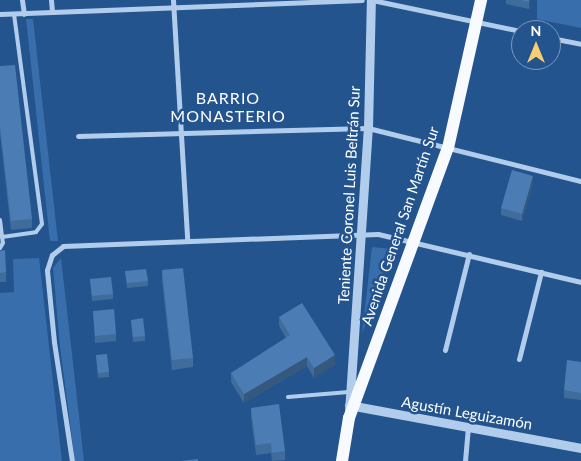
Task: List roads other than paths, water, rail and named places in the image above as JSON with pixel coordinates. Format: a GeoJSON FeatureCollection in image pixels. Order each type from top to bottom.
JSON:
{"type":"FeatureCollection","features":[{"type":"Feature","properties":{"kind":"main road","name":"Avenida General San Martín Sur"},"geometry":{"type":"LineString","coordinates":[[342,461],[351,405],[448,148],[482,0]]}},
{"type":"Feature","properties":{"kind":"street"},"geometry":{"type":"LineString","coordinates":[[22,0],[24,14]]}},
{"type":"Feature","properties":{"kind":"street"},"geometry":{"type":"LineString","coordinates":[[51,0],[52,12]]}},
{"type":"Feature","properties":{"kind":"street"},"geometry":{"type":"LineString","coordinates":[[173,0],[187,239]]}},
{"type":"Feature","properties":{"kind":"street"},"geometry":{"type":"LineString","coordinates":[[0,14],[362,0]]}},
{"type":"Feature","properties":{"kind":"street"},"geometry":{"type":"LineString","coordinates":[[372,0],[511,29]]}},
{"type":"Feature","properties":{"kind":"street","name":"Teniente Coronel Luis Beltrán Sur"},"geometry":{"type":"LineString","coordinates":[[351,405],[349,392],[362,233],[372,0]]}},
{"type":"Feature","properties":{"kind":"street"},"geometry":{"type":"LineString","coordinates":[[561,40],[581,44]]}},
{"type":"Feature","properties":{"kind":"street"},"geometry":{"type":"LineString","coordinates":[[78,136],[368,128],[581,181]]}},
{"type":"Feature","properties":{"kind":"street"},"geometry":{"type":"LineString","coordinates":[[72,461],[54,342],[49,261],[58,250],[70,244],[362,233],[414,240],[581,282]]}},
{"type":"Feature","properties":{"kind":"street"},"geometry":{"type":"LineString","coordinates":[[444,350],[469,254]]}},
{"type":"Feature","properties":{"kind":"street"},"geometry":{"type":"LineString","coordinates":[[519,358],[540,272]]}},
{"type":"Feature","properties":{"kind":"street","name":"Agustín Leguizamón"},"geometry":{"type":"LineString","coordinates":[[351,405],[581,448]]}},
{"type":"Feature","properties":{"kind":"street"},"geometry":{"type":"LineString","coordinates":[[465,461],[468,427]]}},
{"type":"Feature","properties":{"kind":"lane"},"geometry":{"type":"LineString","coordinates":[[2,237],[36,232],[42,224],[14,14]]}},
{"type":"Feature","properties":{"kind":"lane"},"geometry":{"type":"LineString","coordinates":[[0,220],[2,237],[0,248]]}},
{"type":"Feature","properties":{"kind":"lane"},"geometry":{"type":"LineString","coordinates":[[288,397],[349,392]]}},
{"type":"Feature","properties":{"kind":"district","name":"BARRIO MONASTERIO"},"geometry":{"type":"Point","coordinates":[228,107]}}]}
